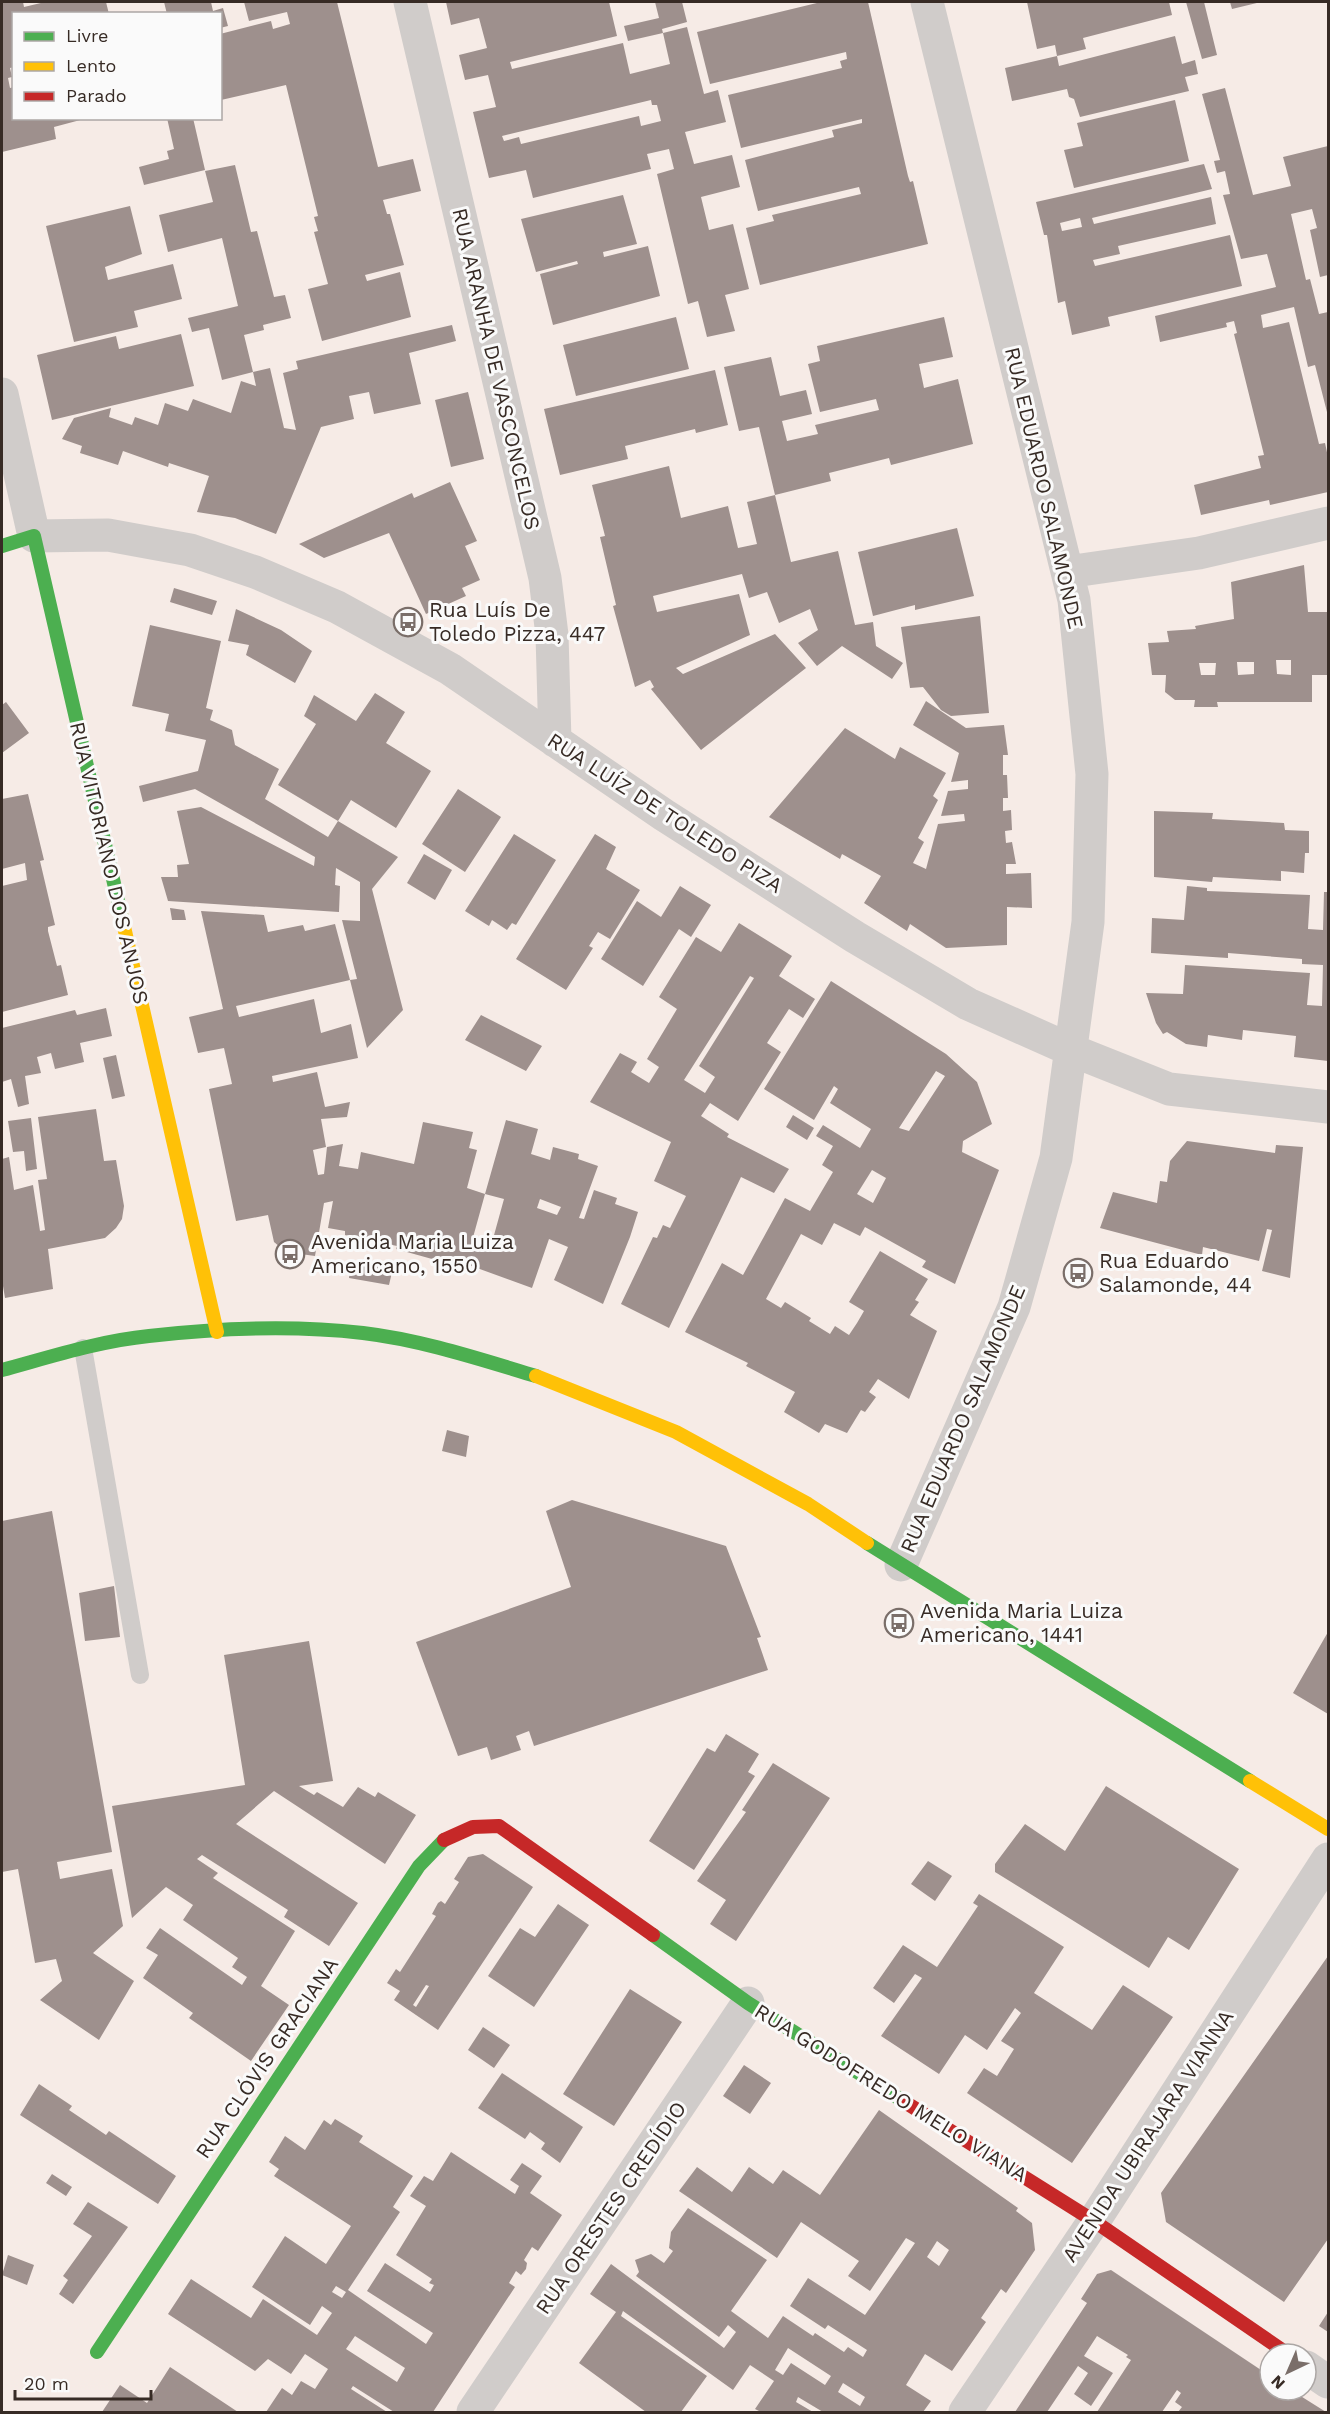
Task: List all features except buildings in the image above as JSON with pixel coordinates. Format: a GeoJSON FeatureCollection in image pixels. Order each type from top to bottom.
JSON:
{"type":"FeatureCollection","features":[{"type":"Feature","properties":{"kind":"street","name":"RUA ARANHA DE VASCONCELOS"},"geometry":{"type":"LineString","coordinates":[[410,2],[545,578],[552,635],[555,741]]}},
{"type":"Feature","properties":{"kind":"street","name":"RUA EDUARDO SALAMONDE"},"geometry":{"type":"LineString","coordinates":[[901,1565],[1014,1307],[1056,1158],[1088,922],[1092,774],[1074,600],[927,2]]}},
{"type":"Feature","properties":{"kind":"street","name":"RUA VITORIANO DOS ANJOS"},"geometry":{"type":"LineString","coordinates":[[2,394],[217,1332]]}},
{"type":"Feature","properties":{"kind":"street"},"geometry":{"type":"LineString","coordinates":[[1067,572],[1199,553],[1329,523]]}},
{"type":"Feature","properties":{"kind":"street","name":"RUA LUÍZ DE TOLEDO PIZA"},"geometry":{"type":"LineString","coordinates":[[2,546],[34,536],[108,534],[190,550],[255,572],[337,607],[450,669],[664,815],[866,943],[969,1004],[1071,1050],[1169,1089],[1329,1107]]}},
{"type":"Feature","properties":{"kind":"street"},"geometry":{"type":"LineString","coordinates":[[2,1370],[83,1348],[148,1336],[292,1328],[364,1333],[439,1347],[554,1381],[676,1432],[808,1504],[901,1565],[1329,1829]]}},
{"type":"Feature","properties":{"kind":"street","name":"RUA CLÓVIS GRACIANA"},"geometry":{"type":"LineString","coordinates":[[97,2352],[419,1866],[439,1843],[457,1831],[478,1825],[499,1826]]}},
{"type":"Feature","properties":{"kind":"street","name":"RUA GODOFREDO MELO VIANA"},"geometry":{"type":"LineString","coordinates":[[499,1826],[748,2003],[1094,2221],[1270,2342]]}},
{"type":"Feature","properties":{"kind":"street","name":"AVENIDA UBIRAJARA VIANNA"},"geometry":{"type":"LineString","coordinates":[[965,2412],[1094,2221],[1329,1859]]}},
{"type":"Feature","properties":{"kind":"street","name":"RUA ORESTES CREDÍDIO"},"geometry":{"type":"LineString","coordinates":[[473,2412],[748,2003]]}},
{"type":"Feature","properties":{"kind":"lane"},"geometry":{"type":"LineString","coordinates":[[83,1348],[140,1675]]}},
{"type":"Feature","properties":{"kind":"traffic: fast"},"geometry":{"type":"LineString","coordinates":[[2,546],[34,536],[122,918]]}},
{"type":"Feature","properties":{"kind":"traffic: fast"},"geometry":{"type":"LineString","coordinates":[[2,1370],[130,1338],[202,1331],[283,1328],[363,1333],[407,1340],[536,1376]]}},
{"type":"Feature","properties":{"kind":"traffic: fast"},"geometry":{"type":"LineString","coordinates":[[867,1543],[1250,1781]]}},
{"type":"Feature","properties":{"kind":"traffic: fast"},"geometry":{"type":"LineString","coordinates":[[97,2352],[419,1866],[444,1840]]}},
{"type":"Feature","properties":{"kind":"traffic: fast"},"geometry":{"type":"LineString","coordinates":[[653,1935],[748,2003],[900,2099]]}},
{"type":"Feature","properties":{"kind":"traffic: slow"},"geometry":{"type":"LineString","coordinates":[[122,918],[217,1332]]}},
{"type":"Feature","properties":{"kind":"traffic: slow"},"geometry":{"type":"LineString","coordinates":[[536,1376],[676,1432],[808,1504],[867,1543]]}},
{"type":"Feature","properties":{"kind":"traffic: slow"},"geometry":{"type":"LineString","coordinates":[[1250,1781],[1328,1829]]}},
{"type":"Feature","properties":{"kind":"traffic: jam"},"geometry":{"type":"LineString","coordinates":[[444,1840],[473,1827],[499,1826],[653,1935]]}},
{"type":"Feature","properties":{"kind":"traffic: jam"},"geometry":{"type":"LineString","coordinates":[[900,2099],[1094,2221],[1270,2342]]}},
{"type":"Feature","properties":{"kind":"place","name":"Rua Luís De Toledo Pizza, 447"},"geometry":{"type":"Point","coordinates":[408,622]}},
{"type":"Feature","properties":{"kind":"place","name":"Avenida Maria Luiza Americano, 1550"},"geometry":{"type":"Point","coordinates":[290,1254]}},
{"type":"Feature","properties":{"kind":"place","name":"Rua Eduardo Salamonde, 44"},"geometry":{"type":"Point","coordinates":[1078,1273]}},
{"type":"Feature","properties":{"kind":"place","name":"Avenida Maria Luiza Americano, 1441"},"geometry":{"type":"Point","coordinates":[899,1623]}}]}
